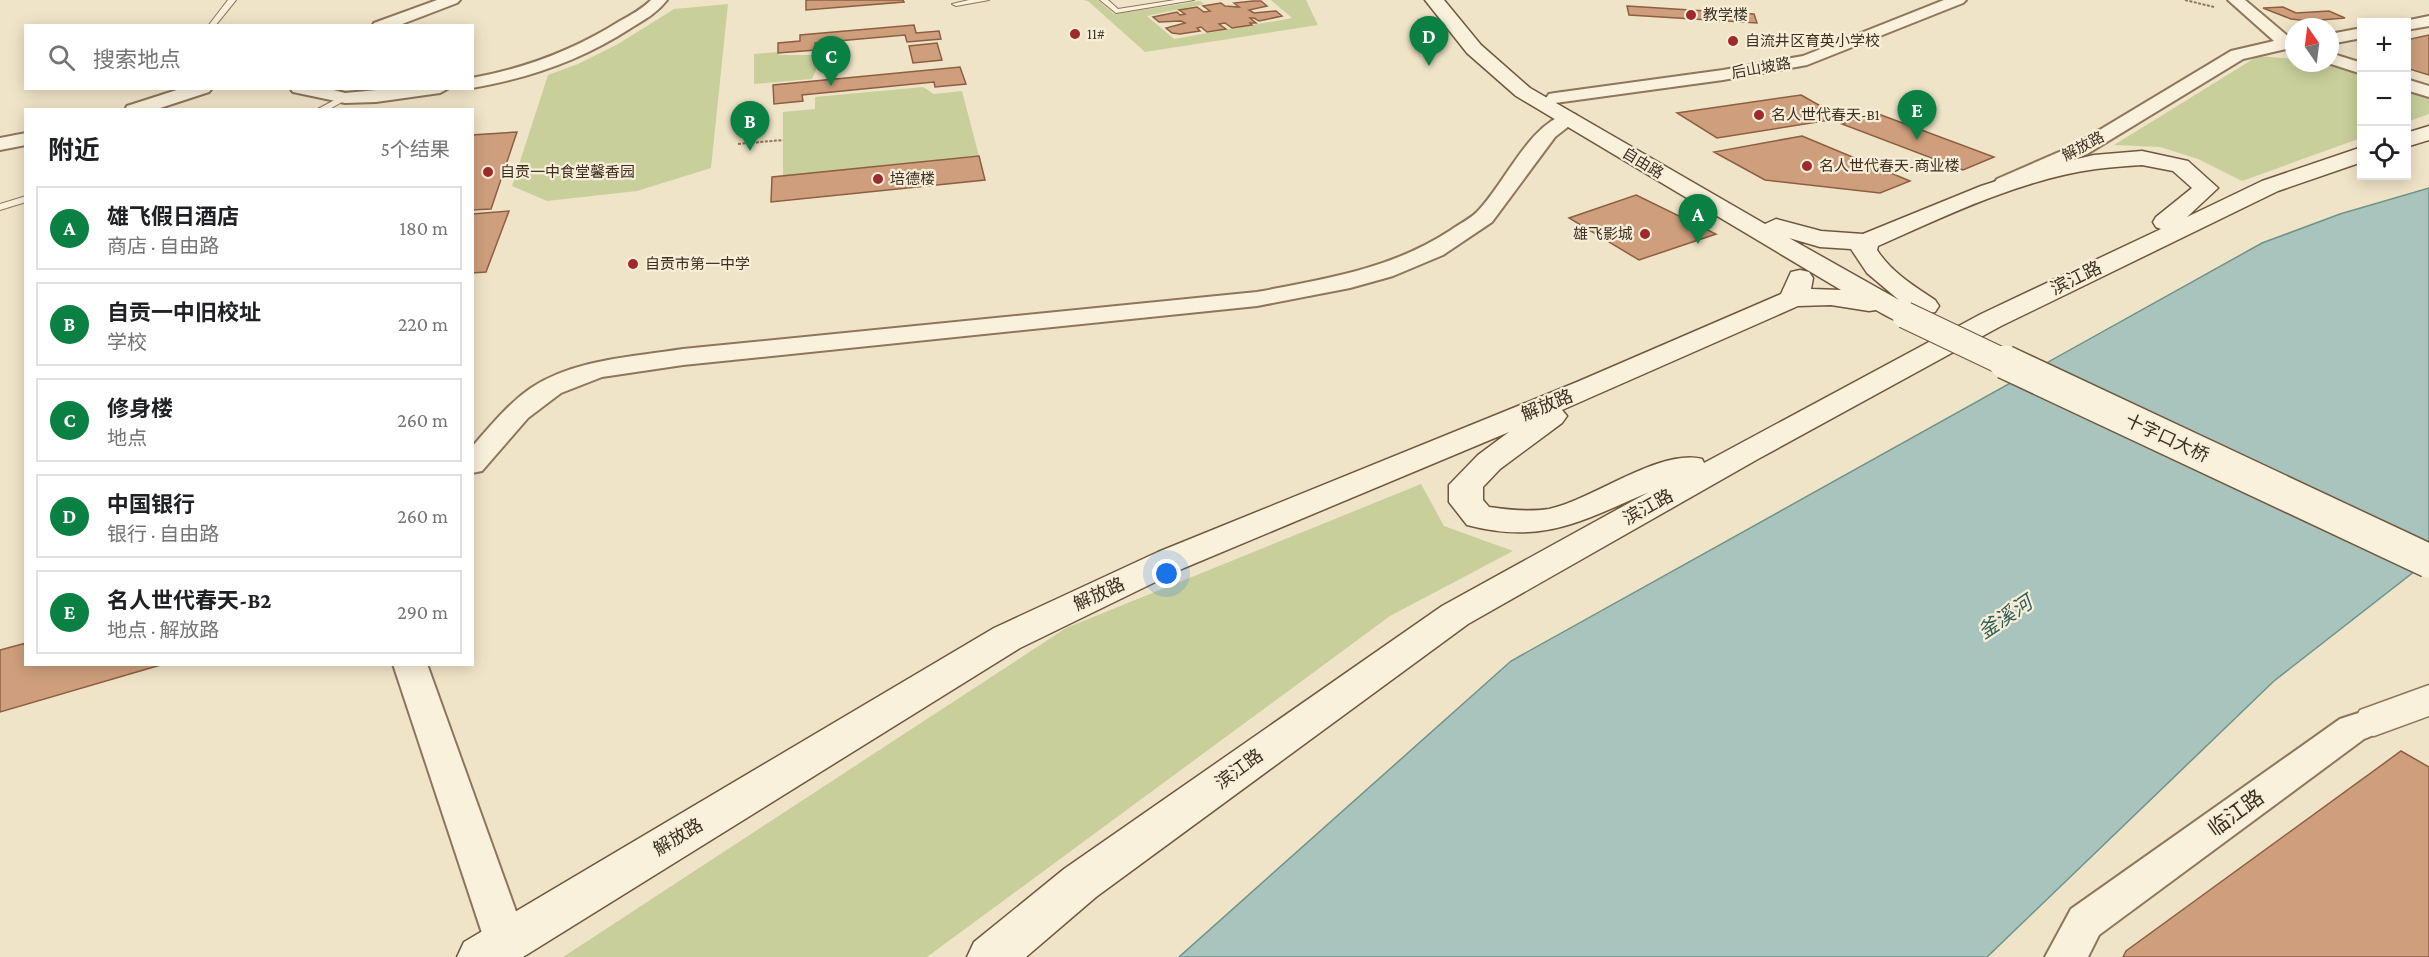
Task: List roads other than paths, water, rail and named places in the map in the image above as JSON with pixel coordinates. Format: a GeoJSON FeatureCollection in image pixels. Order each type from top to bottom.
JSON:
{"type":"FeatureCollection","features":[{"type":"Feature","properties":{"kind":"main road","name":"自由路"},"geometry":{"type":"LineString","coordinates":[[1434,0],[1474,49],[1523,92],[1569,120],[1915,310]]}},
{"type":"Feature","properties":{"kind":"main road","name":"自由路"},"geometry":{"type":"LineString","coordinates":[[1450,0],[1510,67],[1555,98],[1777,235]]}},
{"type":"Feature","properties":{"kind":"main road"},"geometry":{"type":"LineString","coordinates":[[2411,138],[2429,133]]}},
{"type":"Feature","properties":{"kind":"main road","name":"滨江路"},"geometry":{"type":"LineString","coordinates":[[991,957],[1080,883],[1455,615],[1747,452],[1991,320],[2270,186],[2357,155]]}},
{"type":"Feature","properties":{"kind":"main road"},"geometry":{"type":"LineString","coordinates":[[1986,191],[2094,162],[2132,157],[2158,159],[2183,168],[2200,178],[2206,188],[2168,217],[2149,243]]}},
{"type":"Feature","properties":{"kind":"main road","name":"解放路"},"geometry":{"type":"LineString","coordinates":[[1866,242],[1986,191]]}},
{"type":"Feature","properties":{"kind":"main road"},"geometry":{"type":"LineString","coordinates":[[1777,235],[1866,242],[1864,250],[1876,267],[1915,310]]}},
{"type":"Feature","properties":{"kind":"main road"},"geometry":{"type":"LineString","coordinates":[[1777,235],[1798,263],[1800,276],[1797,289],[1791,298]]}},
{"type":"Feature","properties":{"kind":"main road"},"geometry":{"type":"LineString","coordinates":[[1791,298],[1840,297],[1915,310]]}},
{"type":"Feature","properties":{"kind":"main road","name":"解放路"},"geometry":{"type":"LineString","coordinates":[[494,949],[1007,638],[1172,560],[1588,388],[1791,298]]}},
{"type":"Feature","properties":{"kind":"main road","name":"十字口大桥"},"geometry":{"type":"LineString","coordinates":[[1915,310],[2429,540]]}},
{"type":"Feature","properties":{"kind":"main road","name":"十字口大桥"},"geometry":{"type":"LineString","coordinates":[[1915,310],[2429,561]]}},
{"type":"Feature","properties":{"kind":"main road"},"geometry":{"type":"LineString","coordinates":[[1588,388],[1489,462],[1466,485],[1466,502],[1479,517],[1519,522],[1556,519],[1669,472],[1747,452]]}},
{"type":"Feature","properties":{"kind":"main road","name":"临江路"},"geometry":{"type":"LineString","coordinates":[[2374,721],[2429,700]]}},
{"type":"Feature","properties":{"kind":"street"},"geometry":{"type":"LineString","coordinates":[[386,24],[452,0]]}},
{"type":"Feature","properties":{"kind":"street"},"geometry":{"type":"LineString","coordinates":[[474,83],[521,73],[596,45],[656,5],[659,0]]}},
{"type":"Feature","properties":{"kind":"street","name":"后山坡路"},"geometry":{"type":"LineString","coordinates":[[1555,98],[1701,78],[1807,60],[1958,0]]}},
{"type":"Feature","properties":{"kind":"street"},"geometry":{"type":"LineString","coordinates":[[2236,0],[2285,39]]}},
{"type":"Feature","properties":{"kind":"street"},"geometry":{"type":"LineString","coordinates":[[2411,24],[2429,21]]}},
{"type":"Feature","properties":{"kind":"street"},"geometry":{"type":"LineString","coordinates":[[2339,37],[2357,34]]}},
{"type":"Feature","properties":{"kind":"street","name":"解放路"},"geometry":{"type":"LineString","coordinates":[[1986,191],[2080,150],[2237,55],[2285,45]]}},
{"type":"Feature","properties":{"kind":"street"},"geometry":{"type":"LineString","coordinates":[[2339,61],[2357,68]]}},
{"type":"Feature","properties":{"kind":"street"},"geometry":{"type":"LineString","coordinates":[[2411,86],[2429,92]]}},
{"type":"Feature","properties":{"kind":"street"},"geometry":{"type":"LineString","coordinates":[[140,108],[197,90]]}},
{"type":"Feature","properties":{"kind":"street"},"geometry":{"type":"LineString","coordinates":[[308,90],[345,98],[376,97],[426,90]]}},
{"type":"Feature","properties":{"kind":"street"},"geometry":{"type":"LineString","coordinates":[[474,463],[516,416],[552,387],[602,369],[683,357],[1257,299],[1342,283],[1385,271],[1435,250],[1484,218],[1548,133],[1569,120]]}},
{"type":"Feature","properties":{"kind":"street"},"geometry":{"type":"LineString","coordinates":[[0,144],[24,139]]}},
{"type":"Feature","properties":{"kind":"street"},"geometry":{"type":"LineString","coordinates":[[411,666],[494,949]]}},
{"type":"Feature","properties":{"kind":"street","name":"临江路"},"geometry":{"type":"LineString","coordinates":[[2066,957],[2085,922],[2352,729],[2374,721]]}},
{"type":"Feature","properties":{"kind":"lane"},"geometry":{"type":"LineString","coordinates":[[213,24],[232,0]]}},
{"type":"Feature","properties":{"kind":"lane"},"geometry":{"type":"LineString","coordinates":[[956,4],[985,0]]}},
{"type":"Feature","properties":{"kind":"lane"},"geometry":{"type":"LineString","coordinates":[[1104,0],[1116,11],[1190,0]]}},
{"type":"Feature","properties":{"kind":"lane"},"geometry":{"type":"LineString","coordinates":[[324,108],[345,98]]}},
{"type":"Feature","properties":{"kind":"lane"},"geometry":{"type":"LineString","coordinates":[[0,207],[24,200]]}},
{"type":"Feature","properties":{"kind":"water","name":"釜溪河"},"geometry":{"type":"Polygon","coordinates":[[[2429,188],[2429,560],[2274,681],[1987,957],[1179,957],[1511,661],[2262,243],[2340,214],[2429,188]]]}},
{"type":"Feature","properties":{"kind":"place","name":"教学楼"},"geometry":{"type":"Point","coordinates":[1691,15]}},
{"type":"Feature","properties":{"kind":"place","name":"11#"},"geometry":{"type":"Point","coordinates":[1075,34]}},
{"type":"Feature","properties":{"kind":"place","name":"自流井区育英小学校"},"geometry":{"type":"Point","coordinates":[1733,41]}},
{"type":"Feature","properties":{"kind":"place","name":"中国银行"},"geometry":{"type":"Point","coordinates":[1429,66]}},
{"type":"Feature","properties":{"kind":"place","name":"修身楼"},"geometry":{"type":"Point","coordinates":[831,86]}},
{"type":"Feature","properties":{"kind":"place","name":"名人世代春天-B1"},"geometry":{"type":"Point","coordinates":[1759,115]}},
{"type":"Feature","properties":{"kind":"place","name":"名人世代春天-B2"},"geometry":{"type":"Point","coordinates":[1917,140]}},
{"type":"Feature","properties":{"kind":"place","name":"自贡一中旧校址"},"geometry":{"type":"Point","coordinates":[750,151]}},
{"type":"Feature","properties":{"kind":"place","name":"名人世代春天-商业楼"},"geometry":{"type":"Point","coordinates":[1807,166]}},
{"type":"Feature","properties":{"kind":"place","name":"自贡一中食堂馨香园"},"geometry":{"type":"Point","coordinates":[488,172]}},
{"type":"Feature","properties":{"kind":"place","name":"培德楼"},"geometry":{"type":"Point","coordinates":[878,179]}},
{"type":"Feature","properties":{"kind":"place","name":"雄飞影城"},"geometry":{"type":"Point","coordinates":[1645,234]}},
{"type":"Feature","properties":{"kind":"place","name":"雄飞假日酒店"},"geometry":{"type":"Point","coordinates":[1698,244]}},
{"type":"Feature","properties":{"kind":"place","name":"自贡市第一中学"},"geometry":{"type":"Point","coordinates":[633,264]}}]}
